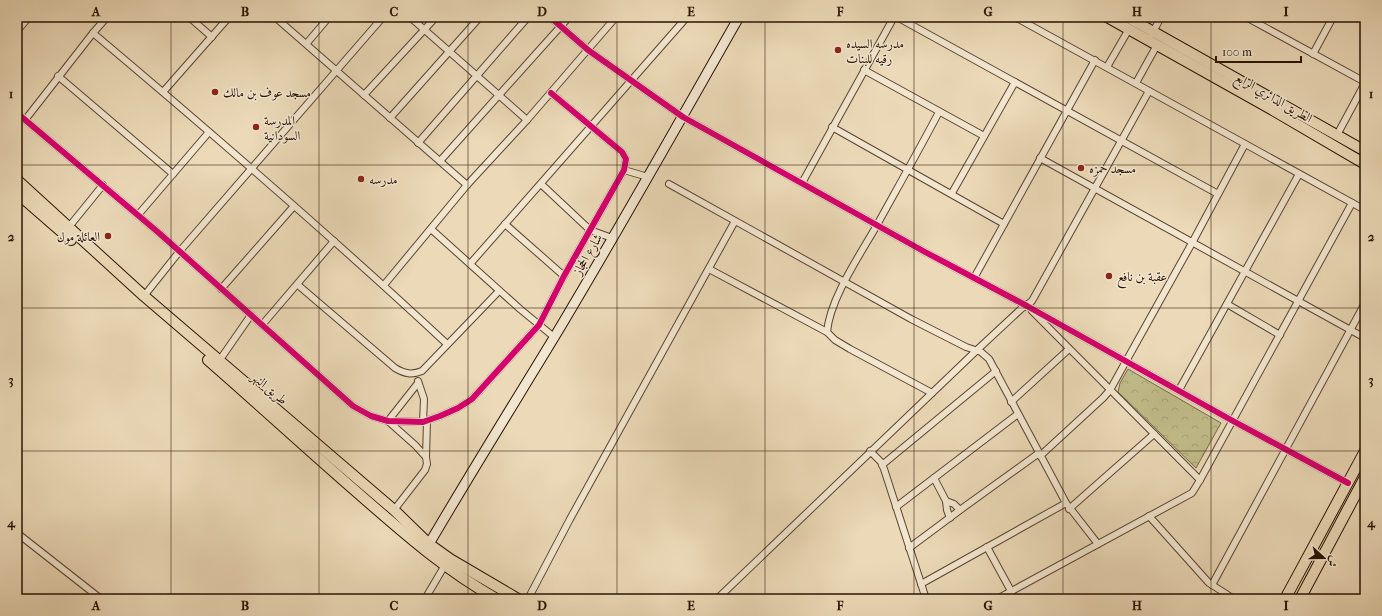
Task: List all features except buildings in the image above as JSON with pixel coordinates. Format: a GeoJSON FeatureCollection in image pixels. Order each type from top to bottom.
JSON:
{"type":"FeatureCollection","features":[{"type":"Feature","properties":{"kind":"main road","name":"شارع الحجاز"},"geometry":{"type":"LineString","coordinates":[[429,544],[648,177],[740,17]]}},
{"type":"Feature","properties":{"kind":"main road","name":"الطريق الدائري الرابع"},"geometry":{"type":"LineString","coordinates":[[1107,17],[1129,29],[1153,39],[1365,151]]}},
{"type":"Feature","properties":{"kind":"main road","name":"الطريق الدائري الرابع"},"geometry":{"type":"LineString","coordinates":[[1128,17],[1153,39],[1365,164]]}},
{"type":"Feature","properties":{"kind":"main road","name":"طريق النهر"},"geometry":{"type":"LineString","coordinates":[[19,188],[68,228],[219,361],[394,510],[429,544],[450,559],[518,599]]}},
{"type":"Feature","properties":{"kind":"main road","name":"طريق النهر"},"geometry":{"type":"LineString","coordinates":[[19,188],[384,516],[445,565],[497,599]]}},
{"type":"Feature","properties":{"kind":"main road"},"geometry":{"type":"LineString","coordinates":[[1285,599],[1365,451]]}},
{"type":"Feature","properties":{"kind":"main road"},"geometry":{"type":"LineString","coordinates":[[1300,599],[1365,477]]}},
{"type":"Feature","properties":{"kind":"street"},"geometry":{"type":"LineString","coordinates":[[17,31],[29,17]]}},
{"type":"Feature","properties":{"kind":"street"},"geometry":{"type":"LineString","coordinates":[[25,120],[58,76],[107,17]]}},
{"type":"Feature","properties":{"kind":"street"},"geometry":{"type":"LineString","coordinates":[[189,17],[212,37]]}},
{"type":"Feature","properties":{"kind":"street"},"geometry":{"type":"LineString","coordinates":[[163,92],[229,17]]}},
{"type":"Feature","properties":{"kind":"street"},"geometry":{"type":"LineString","coordinates":[[306,43],[329,17]]}},
{"type":"Feature","properties":{"kind":"street"},"geometry":{"type":"LineString","coordinates":[[144,296],[179,252],[383,17]]}},
{"type":"Feature","properties":{"kind":"street"},"geometry":{"type":"LineString","coordinates":[[410,17],[478,75],[527,120]]}},
{"type":"Feature","properties":{"kind":"street"},"geometry":{"type":"LineString","coordinates":[[364,95],[436,17]]}},
{"type":"Feature","properties":{"kind":"street"},"geometry":{"type":"LineString","coordinates":[[390,118],[480,17]]}},
{"type":"Feature","properties":{"kind":"street"},"geometry":{"type":"LineString","coordinates":[[418,143],[528,17]]}},
{"type":"Feature","properties":{"kind":"street"},"geometry":{"type":"LineString","coordinates":[[550,17],[588,50],[683,117],[925,252],[1126,360],[1285,450],[1348,483]]}},
{"type":"Feature","properties":{"kind":"street"},"geometry":{"type":"LineString","coordinates":[[440,161],[569,17]]}},
{"type":"Feature","properties":{"kind":"street"},"geometry":{"type":"LineString","coordinates":[[384,285],[467,185],[551,93],[616,17]]}},
{"type":"Feature","properties":{"kind":"street"},"geometry":{"type":"LineString","coordinates":[[470,264],[687,17]]}},
{"type":"Feature","properties":{"kind":"street"},"geometry":{"type":"LineString","coordinates":[[802,183],[894,17]]}},
{"type":"Feature","properties":{"kind":"street"},"geometry":{"type":"LineString","coordinates":[[897,17],[1218,194]]}},
{"type":"Feature","properties":{"kind":"street"},"geometry":{"type":"LineString","coordinates":[[1015,17],[1365,210]]}},
{"type":"Feature","properties":{"kind":"street"},"geometry":{"type":"LineString","coordinates":[[1136,83],[1162,17]]}},
{"type":"Feature","properties":{"kind":"street"},"geometry":{"type":"LineString","coordinates":[[1246,17],[1365,83],[1337,135]]}},
{"type":"Feature","properties":{"kind":"street"},"geometry":{"type":"LineString","coordinates":[[1313,54],[1333,17]]}},
{"type":"Feature","properties":{"kind":"street"},"geometry":{"type":"LineString","coordinates":[[278,18],[467,185]]}},
{"type":"Feature","properties":{"kind":"street"},"geometry":{"type":"LineString","coordinates":[[1108,68],[1129,29]]}},
{"type":"Feature","properties":{"kind":"street"},"geometry":{"type":"LineString","coordinates":[[93,33],[252,168],[384,285],[447,344]]}},
{"type":"Feature","properties":{"kind":"street"},"geometry":{"type":"LineString","coordinates":[[974,278],[1095,60]]}},
{"type":"Feature","properties":{"kind":"street"},"geometry":{"type":"LineString","coordinates":[[864,70],[984,136]]}},
{"type":"Feature","properties":{"kind":"street"},"geometry":{"type":"LineString","coordinates":[[58,76],[173,174]]}},
{"type":"Feature","properties":{"kind":"street"},"geometry":{"type":"LineString","coordinates":[[952,193],[1015,82]]}},
{"type":"Feature","properties":{"kind":"street"},"geometry":{"type":"LineString","coordinates":[[717,599],[870,451],[1021,309],[1032,301],[1149,91]]}},
{"type":"Feature","properties":{"kind":"street"},"geometry":{"type":"LineString","coordinates":[[17,113],[138,215],[353,406],[371,416],[388,421],[425,422],[458,408],[472,399],[539,325],[564,276],[624,170],[626,163],[625,155],[551,93]]}},
{"type":"Feature","properties":{"kind":"street"},"geometry":{"type":"LineString","coordinates":[[827,332],[828,322],[844,282],[908,170],[939,112]]}},
{"type":"Feature","properties":{"kind":"street"},"geometry":{"type":"LineString","coordinates":[[832,127],[952,193],[1004,224]]}},
{"type":"Feature","properties":{"kind":"street"},"geometry":{"type":"LineString","coordinates":[[138,215],[209,132]]}},
{"type":"Feature","properties":{"kind":"street"},"geometry":{"type":"LineString","coordinates":[[910,548],[960,510],[1040,455],[1110,390],[1245,144]]}},
{"type":"Feature","properties":{"kind":"street"},"geometry":{"type":"LineString","coordinates":[[1040,158],[1365,338]]}},
{"type":"Feature","properties":{"kind":"street"},"geometry":{"type":"LineString","coordinates":[[624,170],[648,177]]}},
{"type":"Feature","properties":{"kind":"street"},"geometry":{"type":"LineString","coordinates":[[1179,390],[1299,174]]}},
{"type":"Feature","properties":{"kind":"street"},"geometry":{"type":"LineString","coordinates":[[541,184],[590,230],[612,238]]}},
{"type":"Feature","properties":{"kind":"street"},"geometry":{"type":"LineString","coordinates":[[669,184],[911,319],[986,355],[990,359],[1068,506],[1098,544]]}},
{"type":"Feature","properties":{"kind":"street"},"geometry":{"type":"LineString","coordinates":[[68,228],[103,186]]}},
{"type":"Feature","properties":{"kind":"street"},"geometry":{"type":"LineString","coordinates":[[997,599],[1190,494],[1200,480],[1233,421],[1352,203]]}},
{"type":"Feature","properties":{"kind":"street"},"geometry":{"type":"LineString","coordinates":[[221,289],[294,206]]}},
{"type":"Feature","properties":{"kind":"street"},"geometry":{"type":"LineString","coordinates":[[528,599],[570,519],[735,221]]}},
{"type":"Feature","properties":{"kind":"street"},"geometry":{"type":"LineString","coordinates":[[505,224],[564,276]]}},
{"type":"Feature","properties":{"kind":"street"},"geometry":{"type":"LineString","coordinates":[[431,230],[499,291],[554,336]]}},
{"type":"Feature","properties":{"kind":"street"},"geometry":{"type":"LineString","coordinates":[[262,325],[334,242]]}},
{"type":"Feature","properties":{"kind":"street"},"geometry":{"type":"LineString","coordinates":[[709,269],[827,332],[835,340],[850,349],[932,393]]}},
{"type":"Feature","properties":{"kind":"street"},"geometry":{"type":"LineString","coordinates":[[298,285],[395,368],[409,374],[415,374],[422,370],[499,291]]}},
{"type":"Feature","properties":{"kind":"street"},"geometry":{"type":"LineString","coordinates":[[1212,585],[1365,303]]}},
{"type":"Feature","properties":{"kind":"street"},"geometry":{"type":"LineString","coordinates":[[1227,304],[1280,335]]}},
{"type":"Feature","properties":{"kind":"street"},"geometry":{"type":"LineString","coordinates":[[1027,306],[1200,480]]}},
{"type":"Feature","properties":{"kind":"street"},"geometry":{"type":"LineString","coordinates":[[219,361],[251,315]]}},
{"type":"Feature","properties":{"kind":"street"},"geometry":{"type":"LineString","coordinates":[[1012,402],[1069,349]]}},
{"type":"Feature","properties":{"kind":"street"},"geometry":{"type":"LineString","coordinates":[[882,465],[996,371]]}},
{"type":"Feature","properties":{"kind":"street"},"geometry":{"type":"LineString","coordinates":[[394,510],[425,470],[427,464],[424,399],[415,374]]}},
{"type":"Feature","properties":{"kind":"street"},"geometry":{"type":"LineString","coordinates":[[388,421],[418,383]]}},
{"type":"Feature","properties":{"kind":"street"},"geometry":{"type":"LineString","coordinates":[[896,507],[1018,414]]}},
{"type":"Feature","properties":{"kind":"street"},"geometry":{"type":"LineString","coordinates":[[388,421],[416,445],[426,457]]}},
{"type":"Feature","properties":{"kind":"street"},"geometry":{"type":"LineString","coordinates":[[921,584],[987,547],[1068,506],[1154,434]]}},
{"type":"Feature","properties":{"kind":"street"},"geometry":{"type":"LineString","coordinates":[[870,451],[882,465],[926,599]]}},
{"type":"Feature","properties":{"kind":"street"},"geometry":{"type":"LineString","coordinates":[[934,478],[946,501],[950,518]]}},
{"type":"Feature","properties":{"kind":"street"},"geometry":{"type":"LineString","coordinates":[[946,501],[952,502],[960,510]]}},
{"type":"Feature","properties":{"kind":"street"},"geometry":{"type":"LineString","coordinates":[[1149,516],[1212,585],[1234,599]]}},
{"type":"Feature","properties":{"kind":"street"},"geometry":{"type":"LineString","coordinates":[[17,533],[101,599]]}},
{"type":"Feature","properties":{"kind":"street"},"geometry":{"type":"LineString","coordinates":[[987,547],[1011,591]]}},
{"type":"Feature","properties":{"kind":"street"},"geometry":{"type":"LineString","coordinates":[[425,599],[445,565]]}},
{"type":"Feature","properties":{"kind":"green space"},"geometry":{"type":"Polygon","coordinates":[[[1128,369],[1221,423],[1196,468],[1118,392],[1120,383],[1128,369]]]}},
{"type":"Feature","properties":{"kind":"cycle path"},"geometry":{"type":"LineString","coordinates":[[550,17],[588,50],[683,117],[925,252],[1027,306],[1233,421],[1348,483]]}},
{"type":"Feature","properties":{"kind":"cycle path"},"geometry":{"type":"LineString","coordinates":[[17,113],[159,233],[353,406],[371,416],[388,421],[423,422],[458,408],[472,399],[539,325],[564,276],[624,170],[626,159],[622,152],[551,93]]}},
{"type":"Feature","properties":{"kind":"place","name":"مدرسه السيده رقيه للبنات"},"geometry":{"type":"Point","coordinates":[838,50]}},
{"type":"Feature","properties":{"kind":"place","name":"مسجد عوف بن مالك"},"geometry":{"type":"Point","coordinates":[215,92]}},
{"type":"Feature","properties":{"kind":"place","name":"المدرسة السودانية"},"geometry":{"type":"Point","coordinates":[256,127]}},
{"type":"Feature","properties":{"kind":"place","name":"مسجد حمزه"},"geometry":{"type":"Point","coordinates":[1081,168]}},
{"type":"Feature","properties":{"kind":"place","name":"مدرسه"},"geometry":{"type":"Point","coordinates":[361,179]}},
{"type":"Feature","properties":{"kind":"place","name":"العائلة مول"},"geometry":{"type":"Point","coordinates":[108,236]}},
{"type":"Feature","properties":{"kind":"place","name":"عقبة بن نافع"},"geometry":{"type":"Point","coordinates":[1109,276]}}]}
